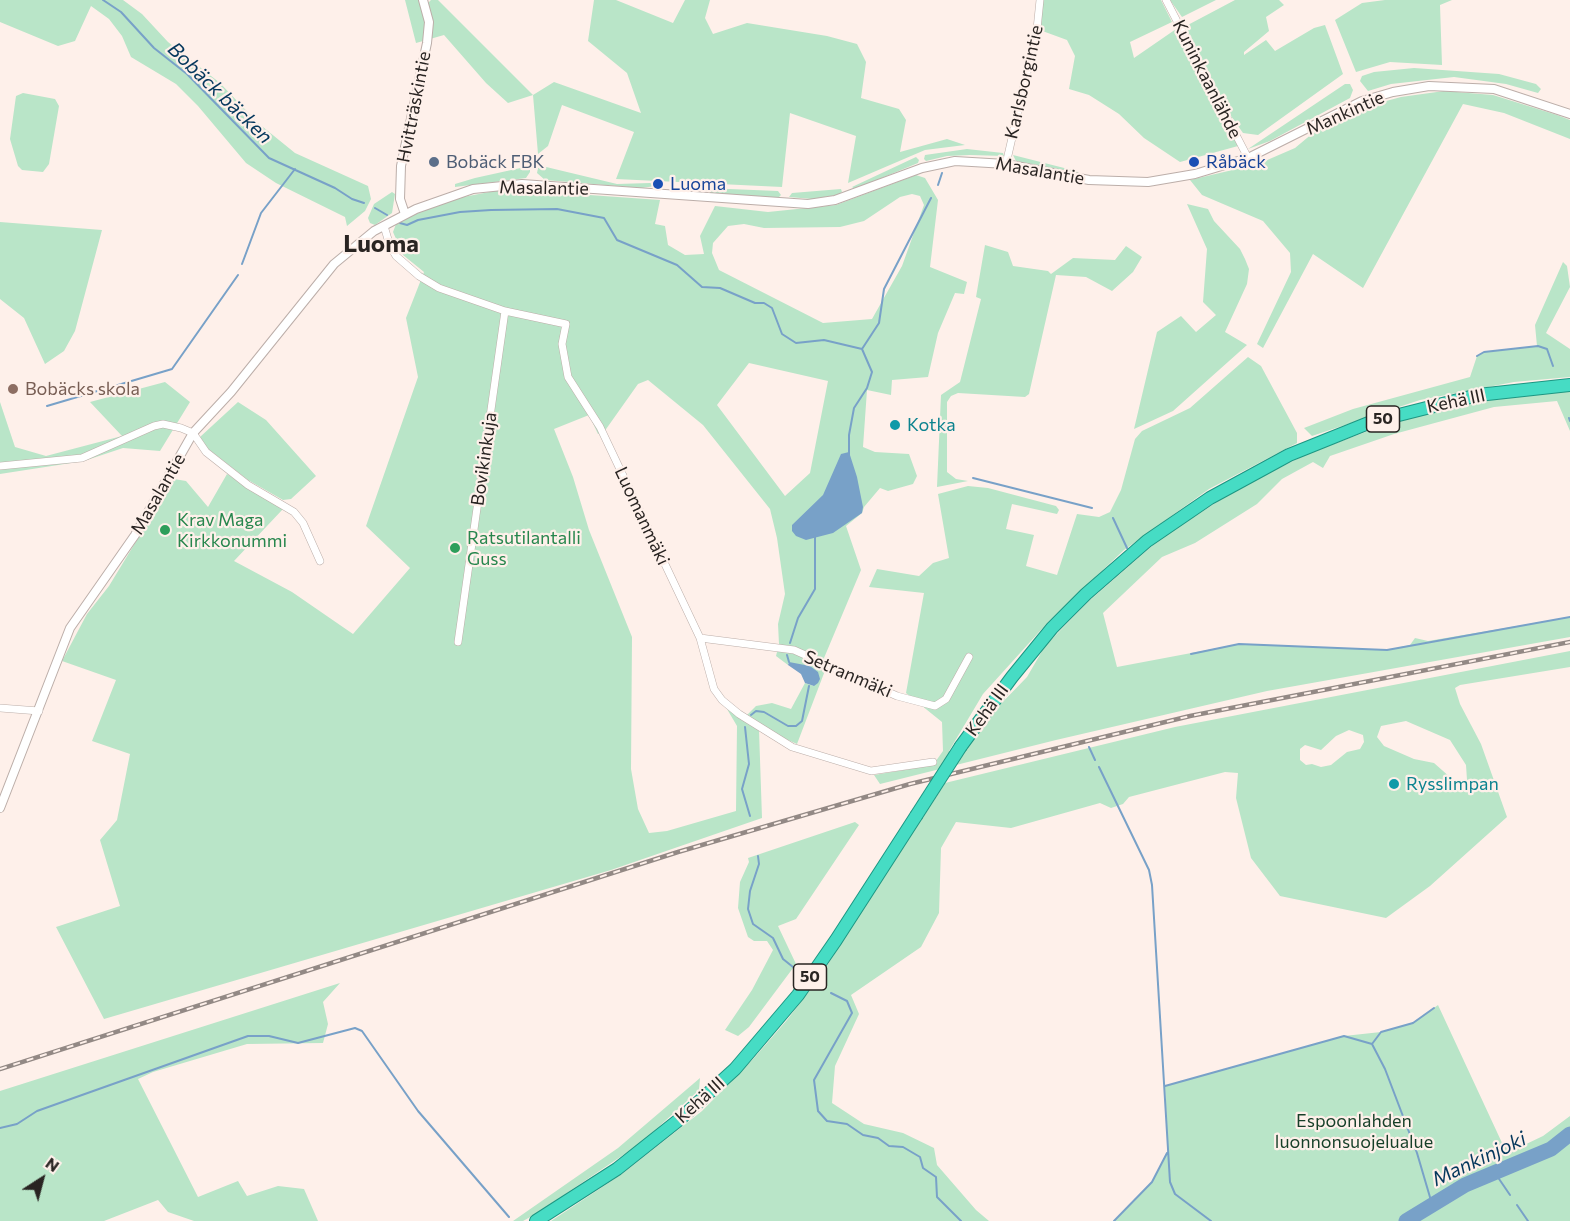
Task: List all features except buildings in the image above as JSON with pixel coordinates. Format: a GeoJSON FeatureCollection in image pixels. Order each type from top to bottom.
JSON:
{"type":"FeatureCollection","features":[{"type":"Feature","properties":{"kind":"highway","name":"Kehä III"},"geometry":{"type":"LineString","coordinates":[[536,1221],[617,1169],[680,1119],[735,1068],[804,986],[961,746],[1018,669],[1086,594],[1147,541],[1210,498],[1289,455],[1371,422],[1478,395],[1570,385]]}},
{"type":"Feature","properties":{"kind":"street","name":"Karlsborgintie"},"geometry":{"type":"LineString","coordinates":[[1006,164],[1037,29],[1040,0]]}},
{"type":"Feature","properties":{"kind":"street","name":"Kuninkaanlähde"},"geometry":{"type":"LineString","coordinates":[[1166,0],[1248,158]]}},
{"type":"Feature","properties":{"kind":"street","name":"Hvitträskintie"},"geometry":{"type":"LineString","coordinates":[[405,214],[400,200],[401,166],[427,43],[429,22],[427,2]]}},
{"type":"Feature","properties":{"kind":"street","name":"Mankintie"},"geometry":{"type":"LineString","coordinates":[[1195,174],[1248,158],[1362,101],[1393,92],[1429,86],[1494,89],[1570,114]]}},
{"type":"Feature","properties":{"kind":"street","name":"Masalantie"},"geometry":{"type":"LineString","coordinates":[[0,808],[39,711],[60,647],[70,628],[135,535],[193,433],[231,393],[334,264],[356,244],[405,214],[442,198],[473,189],[507,185],[808,204],[835,200],[922,168],[955,161],[1006,164],[1089,180],[1125,182],[1148,182],[1195,174]]}},
{"type":"Feature","properties":{"kind":"street","name":"Luomanmäki"},"geometry":{"type":"LineString","coordinates":[[384,226],[390,246],[396,256],[419,276],[439,288],[505,311],[566,324],[562,344],[568,377],[600,427],[700,638],[714,689],[739,714],[792,747],[872,771],[933,762]]}},
{"type":"Feature","properties":{"kind":"street","name":"Bovikinkuja"},"geometry":{"type":"LineString","coordinates":[[458,642],[505,311]]}},
{"type":"Feature","properties":{"kind":"street"},"geometry":{"type":"LineString","coordinates":[[0,466],[82,458],[163,424],[193,433],[206,452],[248,485],[294,512],[303,523],[320,561]]}},
{"type":"Feature","properties":{"kind":"street","name":"Setranmäki"},"geometry":{"type":"LineString","coordinates":[[700,638],[794,651],[897,696],[935,706],[946,699],[969,657]]}},
{"type":"Feature","properties":{"kind":"street"},"geometry":{"type":"LineString","coordinates":[[0,708],[39,711]]}},
{"type":"Feature","properties":{"kind":"green space"},"geometry":{"type":"Polygon","coordinates":[[[0,0],[123,0],[142,14],[168,42],[220,83],[258,123],[295,153],[368,186],[371,199],[365,211],[347,226],[345,217],[276,183],[246,163],[198,106],[176,84],[131,57],[122,36],[109,19],[91,6],[75,41],[58,46],[0,22],[0,0]]]}},
{"type":"Feature","properties":{"kind":"green space"},"geometry":{"type":"Polygon","coordinates":[[[405,0],[419,0],[426,5],[431,0],[438,0],[533,95],[508,103],[486,83],[444,35],[416,43],[405,0]]]}},
{"type":"Feature","properties":{"kind":"green space"},"geometry":{"type":"Polygon","coordinates":[[[594,0],[616,0],[673,23],[685,0],[710,0],[705,18],[713,34],[747,23],[827,36],[857,44],[866,62],[861,98],[899,109],[906,120],[900,152],[947,139],[965,145],[925,150],[848,183],[856,136],[790,113],[782,187],[616,179],[634,132],[562,105],[548,146],[538,154],[533,95],[554,82],[641,113],[627,73],[588,41],[594,0]]]}},
{"type":"Feature","properties":{"kind":"green space"},"geometry":{"type":"Polygon","coordinates":[[[1043,0],[1161,0],[1172,22],[1130,42],[1134,58],[1179,27],[1238,146],[1180,162],[1144,138],[1119,114],[1089,95],[1069,89],[1075,56],[1067,40],[1037,29],[1043,0]]]}},
{"type":"Feature","properties":{"kind":"green space"},"geometry":{"type":"Polygon","coordinates":[[[1170,0],[1216,0],[1182,17],[1170,0]]]}},
{"type":"Feature","properties":{"kind":"green space"},"geometry":{"type":"Polygon","coordinates":[[[1235,0],[1279,0],[1284,5],[1266,17],[1269,31],[1244,52],[1244,55],[1266,40],[1275,51],[1314,28],[1325,25],[1343,74],[1258,135],[1243,133],[1226,109],[1184,27],[1235,0]]]}},
{"type":"Feature","properties":{"kind":"green space"},"geometry":{"type":"Polygon","coordinates":[[[1385,0],[1452,0],[1440,5],[1442,65],[1390,62],[1356,72],[1335,20],[1362,3],[1385,0]]]}},
{"type":"Feature","properties":{"kind":"green space"},"geometry":{"type":"Polygon","coordinates":[[[1414,68],[1499,74],[1536,84],[1541,89],[1538,93],[1506,84],[1454,77],[1391,84],[1368,91],[1360,81],[1362,76],[1374,72],[1414,68]]]}},
{"type":"Feature","properties":{"kind":"green space"},"geometry":{"type":"Polygon","coordinates":[[[1345,84],[1350,84],[1353,90],[1350,98],[1270,141],[1248,149],[1345,84]]]}},
{"type":"Feature","properties":{"kind":"green space"},"geometry":{"type":"Polygon","coordinates":[[[1444,91],[1493,95],[1557,115],[1570,120],[1570,139],[1504,113],[1463,104],[1363,288],[1313,254],[1263,348],[1257,344],[1291,272],[1290,253],[1263,221],[1202,195],[1190,180],[1258,164],[1295,148],[1313,133],[1364,107],[1401,97],[1444,91]]]}},
{"type":"Feature","properties":{"kind":"green space"},"geometry":{"type":"Polygon","coordinates":[[[23,93],[55,99],[59,106],[49,164],[43,172],[22,170],[18,166],[10,139],[16,96],[23,93]]]}},
{"type":"Feature","properties":{"kind":"green space"},"geometry":{"type":"Polygon","coordinates":[[[967,149],[1003,153],[1004,156],[970,155],[947,156],[926,161],[924,159],[925,155],[967,149]]]}},
{"type":"Feature","properties":{"kind":"green space"},"geometry":{"type":"Polygon","coordinates":[[[1013,155],[1076,171],[1079,173],[1016,161],[1013,155]]]}},
{"type":"Feature","properties":{"kind":"green space"},"geometry":{"type":"Polygon","coordinates":[[[916,157],[919,160],[918,163],[855,189],[852,187],[916,157]]]}},
{"type":"Feature","properties":{"kind":"green space"},"geometry":{"type":"Polygon","coordinates":[[[542,166],[617,184],[650,183],[656,186],[641,188],[545,180],[537,173],[538,168],[542,166]]]}},
{"type":"Feature","properties":{"kind":"green space"},"geometry":{"type":"Polygon","coordinates":[[[525,167],[530,168],[526,178],[455,187],[455,184],[475,178],[525,167]]]}},
{"type":"Feature","properties":{"kind":"green space"},"geometry":{"type":"Polygon","coordinates":[[[916,175],[925,178],[938,200],[930,267],[967,282],[964,294],[955,293],[938,333],[928,377],[892,380],[891,395],[867,390],[863,447],[875,452],[909,454],[917,476],[913,484],[888,491],[880,488],[864,507],[862,513],[846,526],[861,570],[824,658],[826,668],[797,744],[779,736],[747,715],[756,706],[772,703],[791,709],[805,683],[814,686],[789,662],[788,665],[776,656],[779,644],[778,624],[785,594],[777,538],[770,509],[703,425],[648,380],[638,384],[604,432],[598,434],[589,415],[554,429],[573,477],[589,530],[632,637],[631,769],[638,809],[649,833],[667,831],[736,811],[737,726],[727,709],[759,730],[762,818],[611,870],[104,1019],[56,927],[120,906],[100,840],[117,820],[130,754],[92,741],[116,680],[62,661],[87,614],[109,586],[174,479],[186,481],[208,507],[227,474],[283,509],[234,561],[292,592],[353,634],[410,568],[366,526],[418,377],[406,318],[424,272],[403,255],[393,232],[396,224],[422,211],[458,198],[505,189],[660,200],[655,224],[665,226],[668,245],[685,255],[704,254],[700,236],[715,206],[768,212],[836,205],[916,175]],[[912,194],[900,197],[864,221],[840,227],[764,228],[744,224],[728,226],[713,243],[712,253],[719,270],[823,323],[872,319],[902,266],[924,205],[920,196],[912,194]],[[749,363],[717,405],[785,496],[810,473],[828,381],[749,363]]]}},
{"type":"Feature","properties":{"kind":"green space"},"geometry":{"type":"Polygon","coordinates":[[[705,188],[778,191],[781,195],[777,199],[708,193],[705,188]]]}},
{"type":"Feature","properties":{"kind":"green space"},"geometry":{"type":"Polygon","coordinates":[[[841,189],[842,192],[837,195],[812,199],[789,197],[792,193],[841,189]]]}},
{"type":"Feature","properties":{"kind":"green space"},"geometry":{"type":"Polygon","coordinates":[[[392,192],[395,194],[392,213],[375,225],[370,223],[368,218],[374,204],[392,192]]]}},
{"type":"Feature","properties":{"kind":"green space"},"geometry":{"type":"Polygon","coordinates":[[[1187,204],[1208,209],[1214,221],[1240,249],[1245,259],[1249,269],[1247,284],[1225,332],[1247,345],[1173,411],[1134,429],[1157,332],[1181,316],[1196,332],[1216,315],[1203,302],[1207,249],[1187,204]]]}},
{"type":"Feature","properties":{"kind":"green space"},"geometry":{"type":"Polygon","coordinates":[[[0,222],[102,230],[75,331],[64,351],[45,364],[24,318],[0,299],[0,222]]]}},
{"type":"Feature","properties":{"kind":"green space"},"geometry":{"type":"Polygon","coordinates":[[[985,245],[1008,252],[1013,266],[1048,271],[1051,274],[1073,258],[1115,260],[1126,246],[1142,257],[1133,272],[1112,291],[1086,277],[1056,275],[1029,394],[1025,397],[958,393],[951,396],[947,402],[947,472],[956,479],[968,481],[937,487],[941,395],[960,382],[981,299],[976,297],[985,245]]]}},
{"type":"Feature","properties":{"kind":"green space"},"geometry":{"type":"Polygon","coordinates":[[[1563,262],[1567,266],[1570,287],[1546,333],[1570,349],[1570,377],[1514,382],[1420,400],[1312,436],[1304,428],[1353,409],[1470,377],[1477,356],[1484,352],[1537,346],[1535,325],[1563,262]]]}},
{"type":"Feature","properties":{"kind":"green space"},"geometry":{"type":"Polygon","coordinates":[[[1248,357],[1261,366],[1297,433],[1297,443],[1209,489],[1124,550],[1049,621],[983,694],[949,751],[966,750],[992,713],[1027,677],[1045,646],[1089,601],[1160,539],[1237,489],[1307,454],[1387,424],[1475,402],[1570,391],[1570,431],[1557,401],[1494,407],[1394,434],[1330,456],[1323,468],[1313,462],[1282,479],[1257,504],[1195,543],[1162,557],[1103,613],[1117,667],[1239,644],[1387,650],[1410,645],[1415,638],[1428,641],[1570,617],[1570,637],[1267,691],[880,784],[874,775],[933,765],[943,751],[942,722],[906,693],[924,593],[869,587],[877,569],[919,576],[933,563],[949,558],[938,494],[968,486],[988,488],[1056,506],[1059,510],[1057,514],[1012,504],[1006,529],[1034,535],[1026,566],[1057,575],[1077,514],[1099,517],[1110,512],[1121,490],[1135,439],[1142,431],[1190,408],[1248,357]]]}},
{"type":"Feature","properties":{"kind":"green space"},"geometry":{"type":"Polygon","coordinates":[[[165,382],[190,402],[160,451],[123,448],[84,461],[0,474],[0,402],[15,447],[46,456],[122,436],[90,402],[165,382]]]}},
{"type":"Feature","properties":{"kind":"green space"},"geometry":{"type":"Polygon","coordinates":[[[238,402],[266,420],[316,476],[291,499],[283,500],[248,480],[208,449],[200,437],[238,402]]]}},
{"type":"Feature","properties":{"kind":"green space"},"geometry":{"type":"Polygon","coordinates":[[[1570,651],[1570,667],[1460,685],[1455,688],[1460,704],[1481,744],[1507,817],[1430,886],[1386,918],[1280,896],[1251,858],[1236,798],[1238,773],[1225,772],[1129,797],[1123,804],[1111,808],[1100,803],[1011,828],[956,822],[941,848],[939,913],[921,947],[851,995],[859,1014],[835,1066],[832,1103],[864,1124],[903,1133],[934,1148],[937,1165],[976,1210],[989,1221],[551,1221],[622,1174],[702,1111],[754,1058],[819,978],[945,783],[1175,727],[1570,651]],[[1406,721],[1381,726],[1377,737],[1384,746],[1414,759],[1434,763],[1451,778],[1454,788],[1459,790],[1467,780],[1466,765],[1450,740],[1406,721]],[[1349,730],[1336,736],[1321,750],[1305,745],[1300,749],[1300,760],[1306,765],[1321,767],[1331,765],[1347,752],[1360,749],[1364,742],[1363,735],[1349,730]]]}},
{"type":"Feature","properties":{"kind":"green space"},"geometry":{"type":"Polygon","coordinates":[[[855,822],[859,825],[796,919],[778,926],[796,964],[749,1027],[738,1036],[725,1030],[752,990],[773,950],[767,941],[754,941],[748,937],[738,908],[740,882],[749,862],[748,858],[855,822]]]}},
{"type":"Feature","properties":{"kind":"green space"},"geometry":{"type":"Polygon","coordinates":[[[340,983],[323,1002],[328,1024],[323,1043],[247,1044],[153,1072],[138,1079],[198,1197],[238,1181],[247,1196],[278,1186],[304,1189],[318,1221],[194,1221],[168,1212],[158,1200],[104,1221],[0,1221],[0,1091],[340,983]]]}},
{"type":"Feature","properties":{"kind":"green space","name":"Espoonlahden luonnonsuojelualue"},"geometry":{"type":"Polygon","coordinates":[[[1438,1005],[1503,1145],[1510,1150],[1520,1147],[1543,1136],[1570,1116],[1570,1221],[1114,1221],[1152,1182],[1168,1150],[1165,1086],[1344,1036],[1381,1032],[1413,1023],[1438,1005]]]}},
{"type":"Feature","properties":{"kind":"green space"},"geometry":{"type":"Polygon","coordinates":[[[700,1078],[699,1090],[641,1143],[534,1215],[523,1221],[513,1221],[618,1148],[700,1078]]]}},
{"type":"Feature","properties":{"kind":"water"},"geometry":{"type":"Polygon","coordinates":[[[849,452],[857,477],[863,507],[862,513],[833,533],[806,540],[796,536],[792,531],[792,525],[823,495],[841,454],[849,452]]]}},
{"type":"Feature","properties":{"kind":"water"},"geometry":{"type":"Polygon","coordinates":[[[789,662],[810,666],[818,672],[820,679],[818,683],[814,686],[805,683],[801,674],[788,665],[789,662]]]}},
{"type":"Feature","properties":{"kind":"waterway","name":"Bobäck bäcken"},"geometry":{"type":"LineString","coordinates":[[103,0],[121,12],[154,48],[187,74],[269,158],[364,203]]}},
{"type":"Feature","properties":{"kind":"waterway"},"geometry":{"type":"LineString","coordinates":[[242,264],[261,213],[295,169]]}},
{"type":"Feature","properties":{"kind":"waterway"},"geometry":{"type":"LineString","coordinates":[[938,185],[942,173]]}},
{"type":"Feature","properties":{"kind":"waterway"},"geometry":{"type":"LineString","coordinates":[[862,349],[879,323],[884,289],[931,198]]}},
{"type":"Feature","properties":{"kind":"waterway","name":"Bobäck bäcken"},"geometry":{"type":"LineString","coordinates":[[375,208],[387,215]]}},
{"type":"Feature","properties":{"kind":"waterway"},"geometry":{"type":"LineString","coordinates":[[400,223],[407,225],[418,220],[460,212],[491,210],[557,209],[604,218],[617,240],[677,265],[702,287],[720,288],[772,308],[782,334],[796,343],[824,340],[862,349],[872,372],[867,388],[854,408],[849,435],[849,460]]}},
{"type":"Feature","properties":{"kind":"waterway"},"geometry":{"type":"LineString","coordinates":[[47,406],[172,369],[238,275]]}},
{"type":"Feature","properties":{"kind":"waterway"},"geometry":{"type":"LineString","coordinates":[[1477,356],[1484,352],[1538,346],[1547,349],[1553,366]]}},
{"type":"Feature","properties":{"kind":"waterway"},"geometry":{"type":"LineString","coordinates":[[973,478],[1092,508]]}},
{"type":"Feature","properties":{"kind":"waterway"},"geometry":{"type":"LineString","coordinates":[[1113,518],[1127,548]]}},
{"type":"Feature","properties":{"kind":"waterway"},"geometry":{"type":"LineString","coordinates":[[790,643],[798,618],[815,589],[815,536]]}},
{"type":"Feature","properties":{"kind":"waterway"},"geometry":{"type":"LineString","coordinates":[[1191,654],[1239,644],[1387,650],[1570,617]]}},
{"type":"Feature","properties":{"kind":"waterway"},"geometry":{"type":"LineString","coordinates":[[787,655],[789,662]]}},
{"type":"Feature","properties":{"kind":"waterway"},"geometry":{"type":"LineString","coordinates":[[751,715],[756,711],[764,712],[788,726],[796,726],[802,721],[809,686]]}},
{"type":"Feature","properties":{"kind":"waterway"},"geometry":{"type":"LineString","coordinates":[[745,727],[749,764],[742,789],[750,816]]}},
{"type":"Feature","properties":{"kind":"waterway"},"geometry":{"type":"LineString","coordinates":[[1089,747],[1095,760]]}},
{"type":"Feature","properties":{"kind":"waterway"},"geometry":{"type":"LineString","coordinates":[[1099,767],[1149,870],[1152,885],[1170,1182],[1175,1194],[1211,1221]]}},
{"type":"Feature","properties":{"kind":"waterway"},"geometry":{"type":"LineString","coordinates":[[758,856],[759,864],[750,891],[748,909],[753,924],[773,938],[783,959],[798,971]]}},
{"type":"Feature","properties":{"kind":"waterway"},"geometry":{"type":"LineString","coordinates":[[831,993],[847,1001],[852,1013],[814,1080],[818,1111],[827,1121],[847,1124],[863,1135],[878,1138],[889,1146],[903,1147],[920,1157],[923,1168],[936,1177],[937,1197],[961,1221]]}},
{"type":"Feature","properties":{"kind":"waterway"},"geometry":{"type":"LineString","coordinates":[[1432,1204],[1417,1153],[1385,1069],[1372,1044],[1381,1032],[1413,1023],[1434,1008]]}},
{"type":"Feature","properties":{"kind":"waterway"},"geometry":{"type":"LineString","coordinates":[[0,1128],[17,1124],[37,1111],[248,1036],[269,1036],[298,1043],[355,1028],[362,1031],[418,1111],[509,1217]]}},
{"type":"Feature","properties":{"kind":"waterway"},"geometry":{"type":"LineString","coordinates":[[1165,1086],[1344,1036],[1372,1044]]}},
{"type":"Feature","properties":{"kind":"waterway","name":"Mankinjoki"},"geometry":{"type":"LineString","coordinates":[[1406,1221],[1465,1185],[1551,1149],[1570,1134]]}},
{"type":"Feature","properties":{"kind":"waterway"},"geometry":{"type":"LineString","coordinates":[[1114,1221],[1152,1182],[1167,1153]]}},
{"type":"Feature","properties":{"kind":"waterway"},"geometry":{"type":"LineString","coordinates":[[1495,1173],[1510,1195]]}},
{"type":"Feature","properties":{"kind":"waterway"},"geometry":{"type":"LineString","coordinates":[[1517,1205],[1528,1221]]}},
{"type":"Feature","properties":{"kind":"railway"},"geometry":{"type":"LineString","coordinates":[[0,1069],[678,852],[910,784],[1190,716],[1570,642]]}},
{"type":"Feature","properties":{"kind":"place","name":"Bobäck FBK"},"geometry":{"type":"Point","coordinates":[434,162]}},
{"type":"Feature","properties":{"kind":"place","name":"Råbäck"},"geometry":{"type":"Point","coordinates":[1194,162]}},
{"type":"Feature","properties":{"kind":"place","name":"Luoma"},"geometry":{"type":"Point","coordinates":[658,184]}},
{"type":"Feature","properties":{"kind":"place","name":"Bobäcks skola"},"geometry":{"type":"Point","coordinates":[13,389]}},
{"type":"Feature","properties":{"kind":"place","name":"Kotka"},"geometry":{"type":"Point","coordinates":[895,425]}},
{"type":"Feature","properties":{"kind":"place","name":"Krav Maga Kirkkonummi"},"geometry":{"type":"Point","coordinates":[165,530]}},
{"type":"Feature","properties":{"kind":"place","name":"Ratsutilantalli Guss"},"geometry":{"type":"Point","coordinates":[455,548]}},
{"type":"Feature","properties":{"kind":"place","name":"Rysslimpan"},"geometry":{"type":"Point","coordinates":[1394,784]}},
{"type":"Feature","properties":{"kind":"district","name":"Luoma"},"geometry":{"type":"Point","coordinates":[381,244]}}]}
